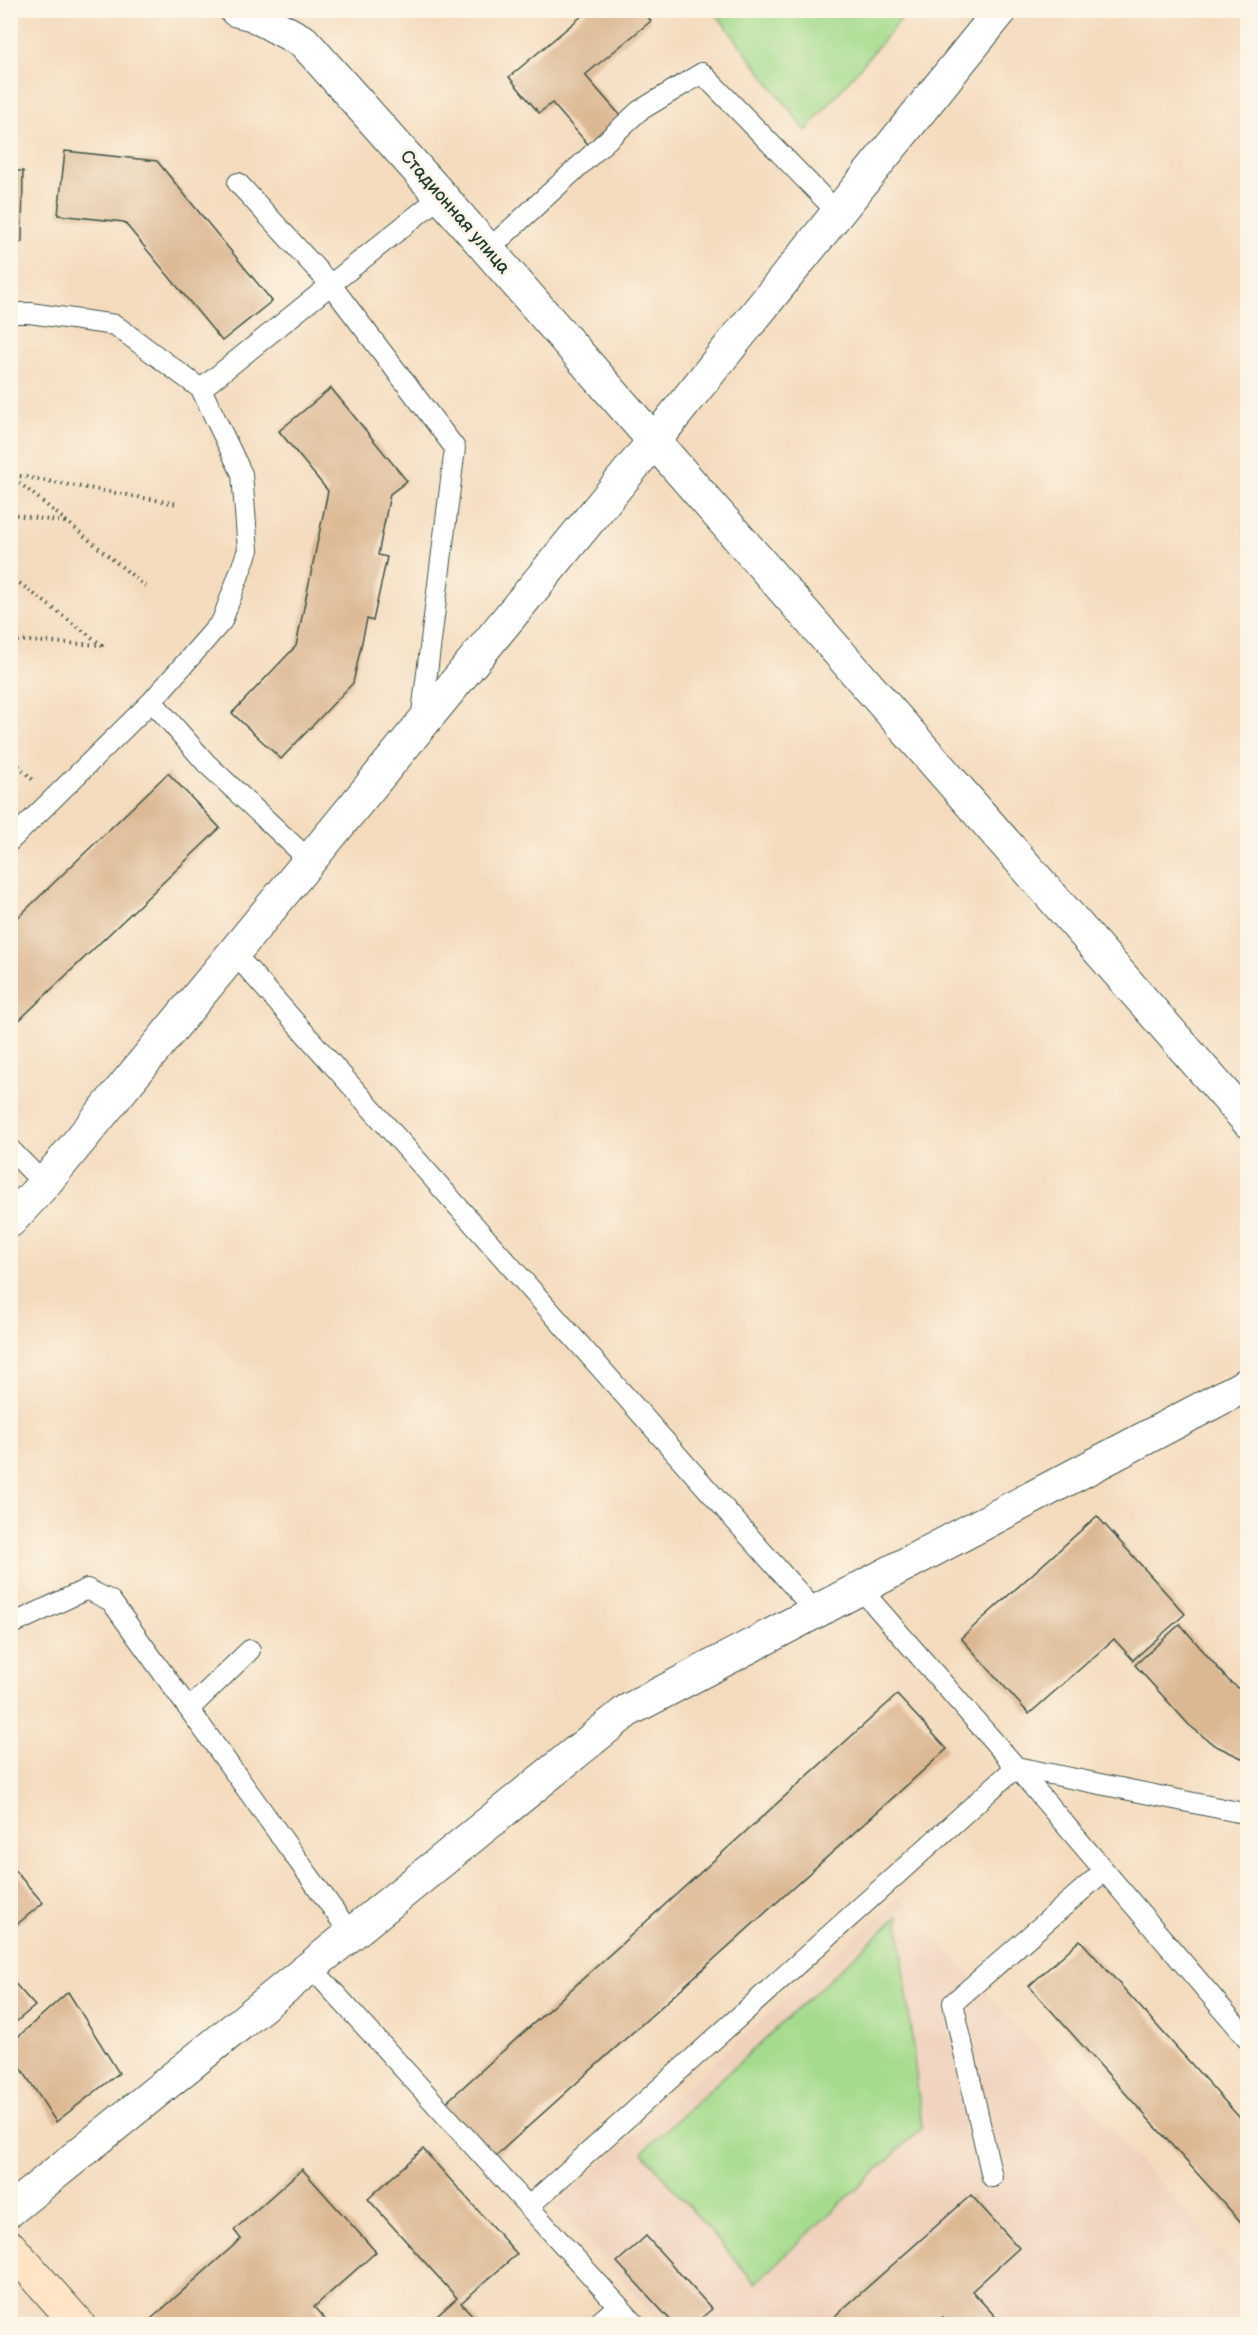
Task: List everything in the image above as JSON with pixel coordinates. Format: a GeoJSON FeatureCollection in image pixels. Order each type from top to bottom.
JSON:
{"type":"FeatureCollection","features":[{"type":"Feature","properties":{"kind":"main road"},"geometry":{"type":"LineString","coordinates":[[10,2247],[78,2325]]}},
{"type":"Feature","properties":{"kind":"street","name":"Стадионная улица"},"geometry":{"type":"LineString","coordinates":[[236,10],[252,14],[304,42],[1248,1121]]}},
{"type":"Feature","properties":{"kind":"street"},"geometry":{"type":"LineString","coordinates":[[10,1221],[44,1184],[654,441],[1001,10]]}},
{"type":"Feature","properties":{"kind":"street"},"geometry":{"type":"LineString","coordinates":[[10,2210],[627,1710],[1248,1384]]}},
{"type":"Feature","properties":{"kind":"lane"},"geometry":{"type":"LineString","coordinates":[[488,250],[639,111],[702,73],[839,214]]}},
{"type":"Feature","properties":{"kind":"lane"},"geometry":{"type":"LineString","coordinates":[[238,183],[331,285],[455,448],[420,726]]}},
{"type":"Feature","properties":{"kind":"lane"},"geometry":{"type":"LineString","coordinates":[[201,389],[441,196]]}},
{"type":"Feature","properties":{"kind":"lane"},"geometry":{"type":"LineString","coordinates":[[10,313],[30,313],[115,325],[201,389],[242,474],[248,550],[222,621],[152,701],[10,842]]}},
{"type":"Feature","properties":{"kind":"lane"},"geometry":{"type":"LineString","coordinates":[[152,701],[206,763],[309,860]]}},
{"type":"Feature","properties":{"kind":"lane"},"geometry":{"type":"LineString","coordinates":[[234,952],[815,1611]]}},
{"type":"Feature","properties":{"kind":"lane"},"geometry":{"type":"LineString","coordinates":[[10,1149],[44,1184]]}},
{"type":"Feature","properties":{"kind":"lane"},"geometry":{"type":"LineString","coordinates":[[859,1587],[1248,2039]]}},
{"type":"Feature","properties":{"kind":"lane"},"geometry":{"type":"LineString","coordinates":[[10,1621],[17,1623],[87,1589],[111,1601],[351,1934]]}},
{"type":"Feature","properties":{"kind":"lane"},"geometry":{"type":"LineString","coordinates":[[189,1709],[250,1650]]}},
{"type":"Feature","properties":{"kind":"lane"},"geometry":{"type":"LineString","coordinates":[[1016,1767],[1248,1814]]}},
{"type":"Feature","properties":{"kind":"lane"},"geometry":{"type":"LineString","coordinates":[[528,2207],[1016,1767]]}},
{"type":"Feature","properties":{"kind":"lane"},"geometry":{"type":"LineString","coordinates":[[992,2177],[953,2003],[1104,1871]]}},
{"type":"Feature","properties":{"kind":"lane"},"geometry":{"type":"LineString","coordinates":[[311,1966],[635,2325]]}},
{"type":"Feature","properties":{"kind":"lane"},"geometry":{"type":"LineString","coordinates":[[597,2325],[618,2306]]}},
{"type":"Feature","properties":{"kind":"path"},"geometry":{"type":"LineString","coordinates":[[11,475],[178,504]]}},
{"type":"Feature","properties":{"kind":"path"},"geometry":{"type":"LineString","coordinates":[[11,475],[145,586]]}},
{"type":"Feature","properties":{"kind":"path"},"geometry":{"type":"LineString","coordinates":[[10,514],[70,523]]}},
{"type":"Feature","properties":{"kind":"path"},"geometry":{"type":"LineString","coordinates":[[10,576],[102,645],[10,640]]}},
{"type":"Feature","properties":{"kind":"shaded area"},"geometry":{"type":"Polygon","coordinates":[[[899,1897],[1247,2279],[1247,2324],[661,2324],[555,2205],[899,1897]]]}},
{"type":"Feature","properties":{"kind":"green space"},"geometry":{"type":"Polygon","coordinates":[[[714,11],[908,11],[806,131],[714,11]]]}},
{"type":"Feature","properties":{"kind":"green space"},"geometry":{"type":"Polygon","coordinates":[[[898,1916],[922,2128],[755,2283],[642,2152],[898,1916]]]}},
{"type":"Feature","properties":{"kind":"building"},"geometry":{"type":"Polygon","coordinates":[[[589,10],[642,10],[651,21],[585,75],[633,130],[600,158],[552,103],[539,113],[509,77],[589,10]]]}},
{"type":"Feature","properties":{"kind":"building"},"geometry":{"type":"Polygon","coordinates":[[[65,151],[157,161],[272,301],[222,341],[124,222],[58,215],[65,151]]]}},
{"type":"Feature","properties":{"kind":"building"},"geometry":{"type":"Polygon","coordinates":[[[10,171],[23,171],[22,242],[10,242],[10,171]]]}},
{"type":"Feature","properties":{"kind":"building"},"geometry":{"type":"Polygon","coordinates":[[[331,388],[407,481],[390,494],[378,555],[387,557],[373,621],[367,619],[353,683],[281,759],[232,713],[296,646],[328,491],[279,431],[331,388]]]}},
{"type":"Feature","properties":{"kind":"building"},"geometry":{"type":"Polygon","coordinates":[[[168,773],[220,828],[10,1029],[10,925],[168,773]]]}},
{"type":"Feature","properties":{"kind":"building"},"geometry":{"type":"Polygon","coordinates":[[[1097,1516],[1185,1614],[1133,1660],[1114,1639],[1029,1714],[961,1638],[1097,1516]]]}},
{"type":"Feature","properties":{"kind":"building"},"geometry":{"type":"Polygon","coordinates":[[[1180,1624],[1229,1681],[1248,1695],[1248,1761],[1214,1745],[1189,1725],[1135,1665],[1180,1624]]]}},
{"type":"Feature","properties":{"kind":"building"},"geometry":{"type":"Polygon","coordinates":[[[897,1695],[947,1749],[490,2161],[441,2107],[897,1695]]]}},
{"type":"Feature","properties":{"kind":"building"},"geometry":{"type":"Polygon","coordinates":[[[10,1865],[43,1903],[10,1930],[10,1865]]]}},
{"type":"Feature","properties":{"kind":"building"},"geometry":{"type":"Polygon","coordinates":[[[1080,1940],[1248,2127],[1248,2230],[1029,1986],[1080,1940]]]}},
{"type":"Feature","properties":{"kind":"building"},"geometry":{"type":"Polygon","coordinates":[[[10,1978],[35,2006],[10,2027],[10,1978]]]}},
{"type":"Feature","properties":{"kind":"building"},"geometry":{"type":"Polygon","coordinates":[[[68,1992],[119,2073],[56,2122],[10,2051],[10,2044],[68,1992]]]}},
{"type":"Feature","properties":{"kind":"building"},"geometry":{"type":"Polygon","coordinates":[[[423,2149],[517,2254],[461,2303],[481,2324],[428,2324],[457,2298],[368,2199],[423,2149]]]}},
{"type":"Feature","properties":{"kind":"building"},"geometry":{"type":"Polygon","coordinates":[[[302,2169],[376,2252],[314,2307],[329,2324],[156,2324],[151,2319],[241,2239],[234,2230],[302,2169]]]}},
{"type":"Feature","properties":{"kind":"building"},"geometry":{"type":"Polygon","coordinates":[[[971,2195],[1019,2248],[972,2291],[1002,2324],[950,2324],[943,2317],[934,2324],[826,2324],[971,2195]]]}},
{"type":"Feature","properties":{"kind":"building"},"geometry":{"type":"Polygon","coordinates":[[[646,2236],[712,2309],[694,2324],[674,2324],[617,2262],[646,2236]]]}}]}
